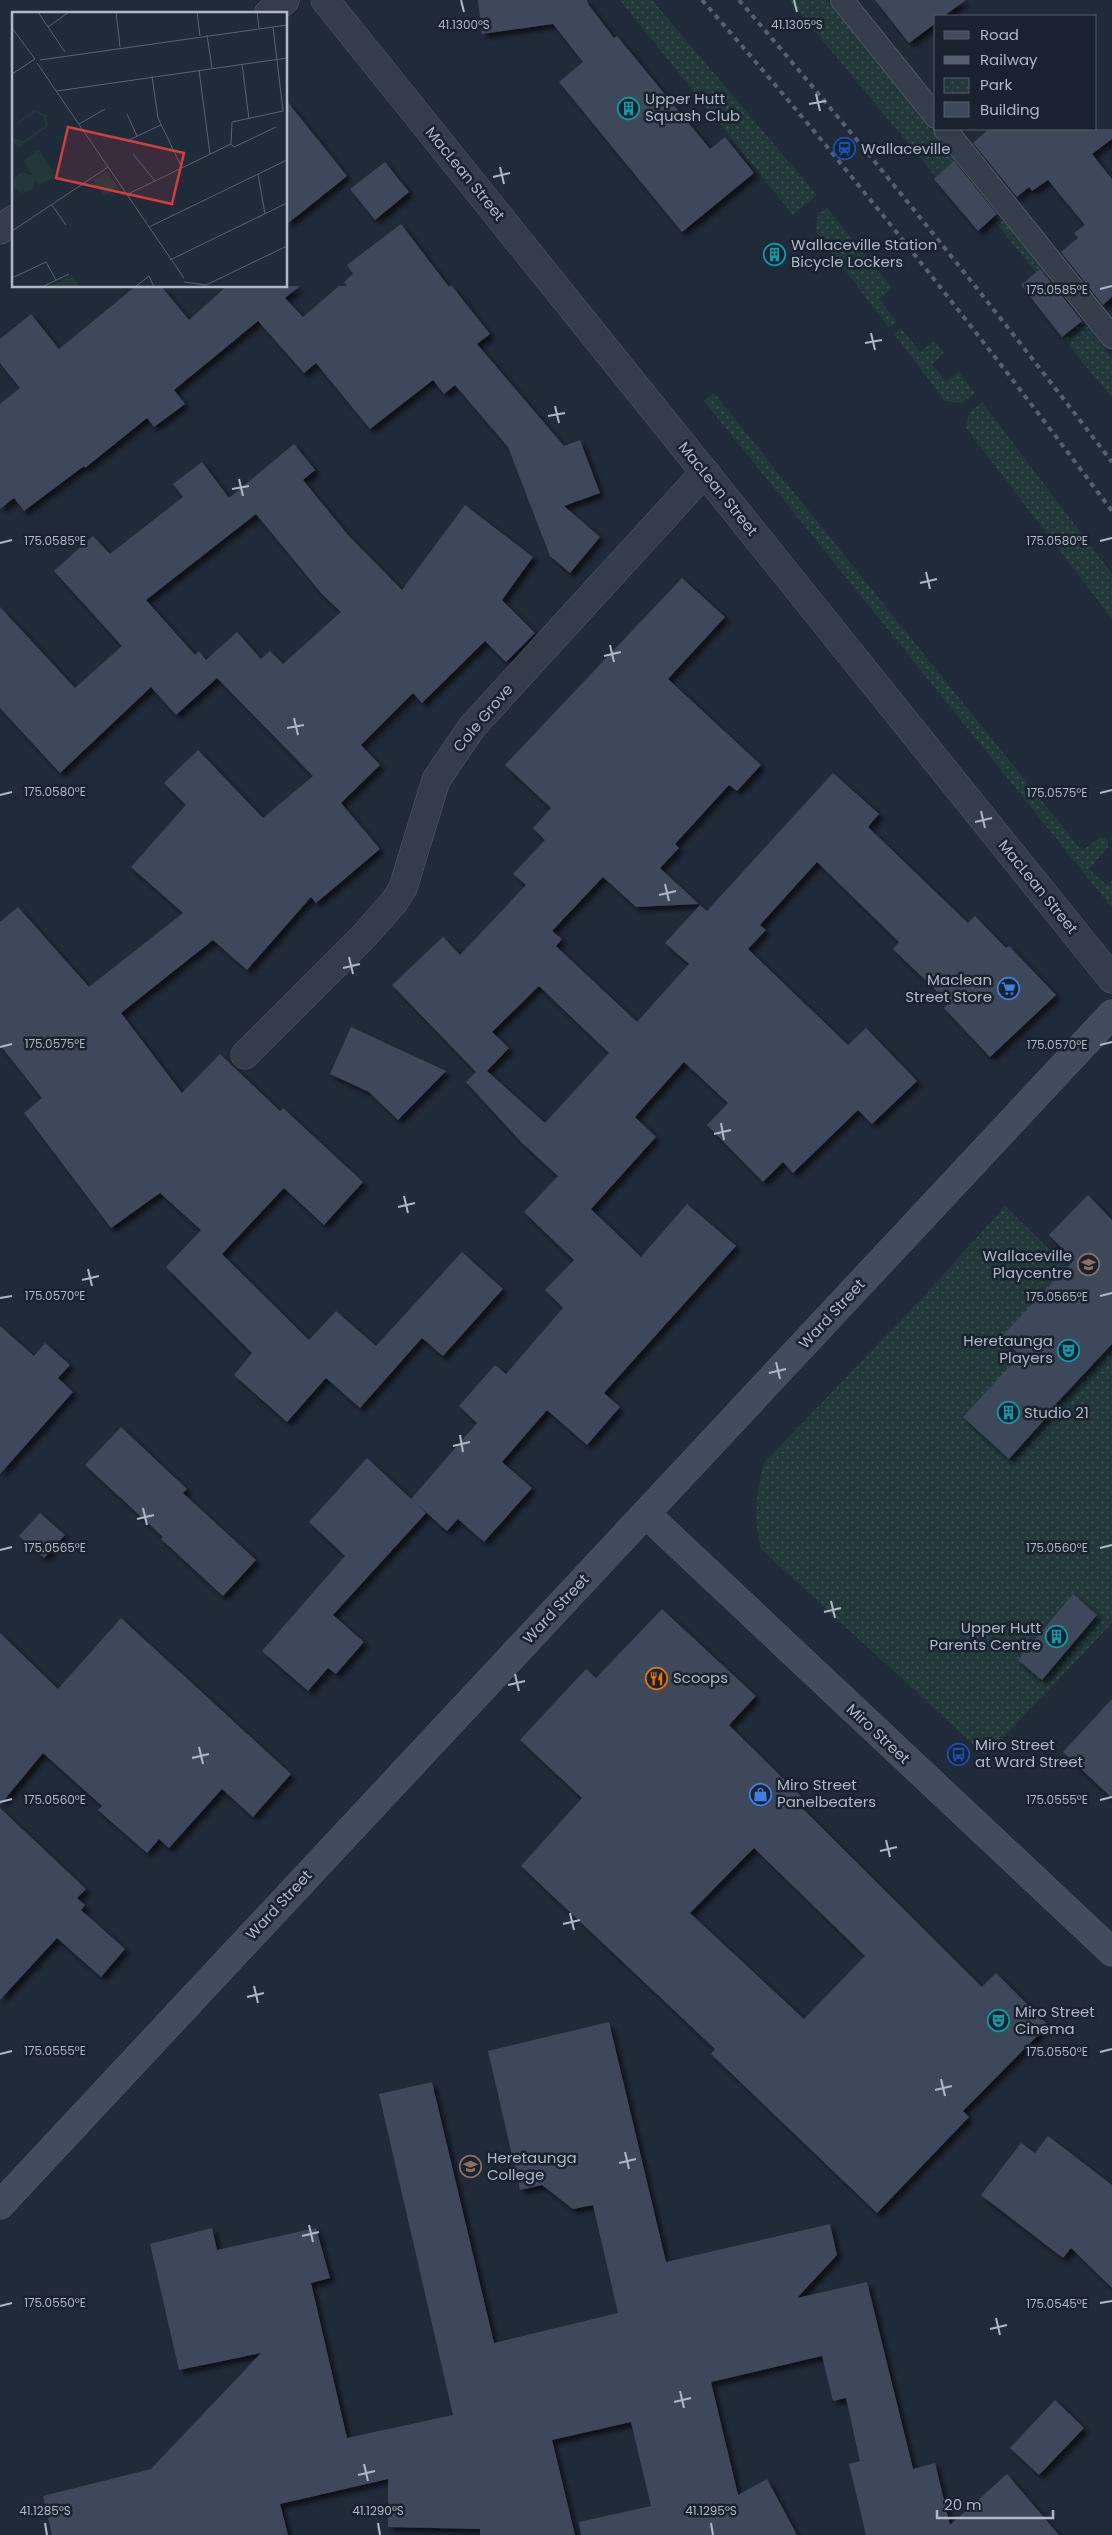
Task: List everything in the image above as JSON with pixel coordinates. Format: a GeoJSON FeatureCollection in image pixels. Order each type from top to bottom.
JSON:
{"type":"FeatureCollection","features":[{"type":"Feature","properties":{"kind":"street"},"geometry":{"type":"LineString","coordinates":[[270,12],[284,0]]}},
{"type":"Feature","properties":{"kind":"street","name":"MacLean Street"},"geometry":{"type":"LineString","coordinates":[[325,0],[1112,979]]}},
{"type":"Feature","properties":{"kind":"street"},"geometry":{"type":"LineString","coordinates":[[0,230],[12,221]]}},
{"type":"Feature","properties":{"kind":"street","name":"Cole Grove"},"geometry":{"type":"LineString","coordinates":[[245,1055],[365,935],[394,902],[403,888],[436,780],[472,727],[705,472]]}},
{"type":"Feature","properties":{"kind":"street","name":"Ward Street"},"geometry":{"type":"LineString","coordinates":[[0,2205],[1112,1014]]}},
{"type":"Feature","properties":{"kind":"street","name":"Miro Street"},"geometry":{"type":"LineString","coordinates":[[646,1514],[1112,1952]]}},
{"type":"Feature","properties":{"kind":"lane"},"geometry":{"type":"LineString","coordinates":[[842,0],[934,115]]}},
{"type":"Feature","properties":{"kind":"lane"},"geometry":{"type":"LineString","coordinates":[[946,130],[1112,337]]}},
{"type":"Feature","properties":{"kind":"green space"},"geometry":{"type":"Polygon","coordinates":[[[620,0],[652,0],[817,195],[793,215],[620,0]]]}},
{"type":"Feature","properties":{"kind":"green space"},"geometry":{"type":"Polygon","coordinates":[[[789,0],[827,0],[1112,358],[1112,398],[1062,337],[1036,273],[950,165],[936,177],[789,0]]]}},
{"type":"Feature","properties":{"kind":"green space"},"geometry":{"type":"Polygon","coordinates":[[[827,208],[892,288],[879,299],[897,322],[889,328],[816,232],[818,214],[827,208]]]}},
{"type":"Feature","properties":{"kind":"green space"},"geometry":{"type":"Polygon","coordinates":[[[901,328],[920,352],[934,341],[944,353],[932,364],[946,382],[959,372],[975,393],[961,403],[945,401],[894,334],[901,328]]]}},
{"type":"Feature","properties":{"kind":"green space"},"geometry":{"type":"Polygon","coordinates":[[[714,393],[1082,851],[1099,838],[1105,838],[1108,841],[1108,847],[1089,869],[1107,885],[1112,880],[1112,908],[704,401],[714,393]]]}},
{"type":"Feature","properties":{"kind":"green space"},"geometry":{"type":"Polygon","coordinates":[[[982,402],[1112,574],[1112,619],[966,428],[969,413],[982,402]]]}},
{"type":"Feature","properties":{"kind":"green space"},"geometry":{"type":"Polygon","coordinates":[[[1005,1206],[1112,1311],[1112,1623],[986,1756],[761,1549],[756,1506],[764,1463],[925,1295],[1005,1206]]]}},
{"type":"Feature","properties":{"kind":"building","name":"Upper Hutt Squash Club"},"geometry":{"type":"Polygon","coordinates":[[[478,0],[587,0],[588,4],[614,38],[617,36],[710,149],[725,137],[754,173],[682,232],[559,82],[583,62],[553,24],[482,34],[478,0]]]}},
{"type":"Feature","properties":{"kind":"building"},"geometry":{"type":"Polygon","coordinates":[[[875,0],[966,0],[945,15],[934,15],[934,24],[909,43],[875,0]]]}},
{"type":"Feature","properties":{"kind":"building"},"geometry":{"type":"Polygon","coordinates":[[[288,102],[347,176],[288,223],[288,102]]]}},
{"type":"Feature","properties":{"kind":"building"},"geometry":{"type":"Polygon","coordinates":[[[1112,129],[1112,139],[1092,154],[1112,179],[1112,297],[1103,305],[1061,252],[1078,238],[1074,233],[1085,225],[1048,180],[1032,191],[1029,187],[1017,197],[973,143],[988,130],[1112,129]]]}},
{"type":"Feature","properties":{"kind":"building"},"geometry":{"type":"Polygon","coordinates":[[[954,161],[997,214],[978,231],[934,179],[954,161]]]}},
{"type":"Feature","properties":{"kind":"building"},"geometry":{"type":"Polygon","coordinates":[[[385,162],[409,192],[375,220],[350,189],[385,162]]]}},
{"type":"Feature","properties":{"kind":"building"},"geometry":{"type":"Polygon","coordinates":[[[401,224],[449,287],[451,285],[490,334],[477,344],[564,446],[580,440],[600,493],[564,506],[600,537],[570,573],[550,556],[508,447],[455,385],[444,394],[433,380],[370,429],[316,363],[304,373],[258,321],[174,390],[185,404],[154,427],[147,418],[85,468],[84,466],[24,511],[14,498],[0,509],[0,404],[20,388],[0,363],[0,339],[31,314],[59,349],[134,288],[163,288],[189,320],[225,288],[288,288],[288,286],[300,286],[285,298],[303,317],[339,286],[347,286],[344,282],[353,274],[347,265],[401,224]]]}},
{"type":"Feature","properties":{"kind":"building"},"geometry":{"type":"Polygon","coordinates":[[[1040,269],[1082,321],[1062,337],[1021,285],[1040,269]]]}},
{"type":"Feature","properties":{"kind":"building"},"geometry":{"type":"Polygon","coordinates":[[[294,444],[315,470],[303,480],[348,535],[402,590],[465,505],[533,557],[502,600],[535,633],[506,662],[485,641],[422,703],[413,693],[361,745],[380,765],[341,803],[380,849],[316,903],[311,897],[247,970],[213,940],[121,1013],[182,1093],[220,1054],[280,1111],[283,1108],[363,1182],[324,1225],[284,1188],[222,1254],[309,1340],[336,1311],[376,1346],[462,1252],[503,1289],[443,1356],[422,1338],[360,1408],[326,1378],[287,1422],[234,1375],[252,1353],[166,1267],[201,1230],[160,1193],[111,1228],[24,1113],[42,1098],[0,1045],[0,922],[18,907],[89,987],[183,913],[131,867],[186,805],[164,783],[198,750],[263,818],[313,776],[217,678],[176,715],[151,687],[60,773],[0,708],[0,607],[75,688],[122,646],[54,571],[93,536],[110,554],[183,497],[173,484],[202,462],[229,498],[294,444]],[[256,514],[146,600],[195,655],[199,651],[206,660],[237,632],[261,659],[270,651],[283,664],[341,612],[322,594],[256,514]]]}},
{"type":"Feature","properties":{"kind":"building"},"geometry":{"type":"Polygon","coordinates":[[[682,578],[725,617],[668,679],[761,765],[737,791],[729,785],[675,844],[679,848],[660,868],[699,904],[636,907],[603,877],[552,931],[562,939],[556,946],[637,1022],[689,964],[665,943],[700,905],[707,911],[833,773],[879,814],[868,827],[968,923],[975,916],[1006,948],[1009,946],[1056,995],[990,1057],[944,1008],[949,1003],[893,949],[899,942],[817,862],[760,925],[766,930],[748,949],[848,1045],[866,1028],[917,1081],[872,1124],[858,1110],[793,1173],[783,1162],[763,1182],[707,1125],[728,1103],[684,1062],[635,1117],[656,1137],[591,1209],[641,1257],[687,1204],[736,1246],[604,1393],[620,1407],[587,1445],[547,1410],[502,1462],[532,1488],[484,1542],[458,1519],[447,1531],[411,1499],[477,1423],[459,1406],[495,1365],[506,1374],[563,1308],[545,1290],[574,1260],[524,1212],[558,1176],[522,1143],[466,1082],[476,1072],[392,985],[443,937],[460,955],[526,885],[513,874],[545,840],[533,828],[551,808],[505,765],[682,578]],[[539,986],[492,1032],[509,1048],[487,1071],[545,1123],[609,1053],[539,986]]]}},
{"type":"Feature","properties":{"kind":"building"},"geometry":{"type":"Polygon","coordinates":[[[351,1027],[446,1071],[398,1120],[369,1092],[330,1074],[351,1027]]]}},
{"type":"Feature","properties":{"kind":"building"},"geometry":{"type":"Polygon","coordinates":[[[1088,1195],[1112,1220],[1112,1344],[1052,1408],[1053,1410],[1009,1459],[963,1417],[1020,1355],[1001,1337],[1074,1260],[1049,1235],[1088,1195]]]}},
{"type":"Feature","properties":{"kind":"building"},"geometry":{"type":"Polygon","coordinates":[[[0,1326],[34,1356],[45,1343],[70,1365],[58,1378],[73,1392],[0,1474],[0,1326]]]}},
{"type":"Feature","properties":{"kind":"building"},"geometry":{"type":"Polygon","coordinates":[[[121,1427],[187,1489],[183,1493],[256,1560],[223,1596],[85,1465],[121,1427]]]}},
{"type":"Feature","properties":{"kind":"building"},"geometry":{"type":"Polygon","coordinates":[[[367,1458],[426,1513],[333,1615],[364,1642],[336,1674],[328,1668],[308,1691],[262,1651],[345,1556],[309,1522],[367,1458]]]}},
{"type":"Feature","properties":{"kind":"building"},"geometry":{"type":"Polygon","coordinates":[[[40,1513],[65,1535],[44,1558],[19,1536],[40,1513]]]}},
{"type":"Feature","properties":{"kind":"building","name":"Upper Hutt Parents Centre"},"geometry":{"type":"Polygon","coordinates":[[[1073,1594],[1097,1615],[1042,1680],[1018,1660],[1073,1594]]]}},
{"type":"Feature","properties":{"kind":"building"},"geometry":{"type":"Polygon","coordinates":[[[662,1609],[756,1696],[729,1725],[803,1798],[798,1804],[982,1987],[996,1973],[1048,2025],[963,2111],[969,2117],[877,2213],[711,2054],[715,2049],[521,1866],[582,1798],[520,1740],[586,1669],[596,1678],[662,1609]],[[754,1848],[690,1913],[804,2019],[865,1956],[754,1848]]]}},
{"type":"Feature","properties":{"kind":"building"},"geometry":{"type":"Polygon","coordinates":[[[121,1618],[291,1774],[253,1817],[222,1789],[169,1848],[159,1839],[147,1853],[98,1810],[102,1806],[43,1753],[0,1805],[0,1633],[58,1689],[121,1618]]]}},
{"type":"Feature","properties":{"kind":"building"},"geometry":{"type":"Polygon","coordinates":[[[1112,1699],[1112,1798],[1063,1752],[1112,1699]]]}},
{"type":"Feature","properties":{"kind":"building"},"geometry":{"type":"Polygon","coordinates":[[[0,1808],[86,1889],[77,1898],[85,1905],[81,1910],[125,1949],[101,1977],[57,1938],[0,2000],[0,1808]]]}},
{"type":"Feature","properties":{"kind":"building"},"geometry":{"type":"Polygon","coordinates":[[[609,2022],[666,2262],[830,2224],[837,2255],[797,2298],[867,2282],[913,2469],[935,2463],[950,2525],[1007,2474],[1059,2535],[866,2535],[849,2464],[860,2461],[846,2398],[833,2401],[822,2356],[711,2382],[738,2495],[767,2479],[797,2535],[581,2535],[579,2522],[651,2506],[631,2422],[552,2440],[575,2535],[480,2535],[480,2529],[388,2527],[388,2479],[280,2504],[288,2535],[52,2535],[43,2496],[151,2469],[261,2353],[179,2370],[150,2244],[212,2228],[217,2250],[316,2228],[330,2278],[311,2283],[347,2438],[453,2415],[379,2094],[432,2082],[494,2343],[618,2313],[593,2205],[573,2209],[542,2185],[520,2190],[488,2051],[609,2022]]]}},
{"type":"Feature","properties":{"kind":"building"},"geometry":{"type":"Polygon","coordinates":[[[1048,2136],[1112,2185],[1112,2288],[1071,2248],[1063,2258],[981,2195],[1021,2143],[1035,2153],[1048,2136]]]}},
{"type":"Feature","properties":{"kind":"building"},"geometry":{"type":"Polygon","coordinates":[[[1055,2400],[1084,2428],[1039,2475],[1010,2448],[1055,2400]]]}},
{"type":"Feature","properties":{"kind":"railway"},"geometry":{"type":"LineString","coordinates":[[702,0],[808,124],[912,251],[1112,511]]}},
{"type":"Feature","properties":{"kind":"railway"},"geometry":{"type":"LineString","coordinates":[[739,0],[929,228],[1112,462]]}},
{"type":"Feature","properties":{"kind":"place","name":"Upper Hutt Squash Club"},"geometry":{"type":"Point","coordinates":[629,108]}},
{"type":"Feature","properties":{"kind":"place","name":"Wallaceville"},"geometry":{"type":"Point","coordinates":[845,149]}},
{"type":"Feature","properties":{"kind":"place","name":"Wallaceville Station Bicycle Lockers"},"geometry":{"type":"Point","coordinates":[775,254]}},
{"type":"Feature","properties":{"kind":"place","name":"Maclean Street Store"},"geometry":{"type":"Point","coordinates":[1008,989]}},
{"type":"Feature","properties":{"kind":"place","name":"Wallaceville Playcentre"},"geometry":{"type":"Point","coordinates":[1088,1265]}},
{"type":"Feature","properties":{"kind":"place","name":"Heretaunga Players"},"geometry":{"type":"Point","coordinates":[1069,1350]}},
{"type":"Feature","properties":{"kind":"place","name":"Studio 21"},"geometry":{"type":"Point","coordinates":[1008,1413]}},
{"type":"Feature","properties":{"kind":"place","name":"Upper Hutt Parents Centre"},"geometry":{"type":"Point","coordinates":[1057,1637]}},
{"type":"Feature","properties":{"kind":"place","name":"Scoops"},"geometry":{"type":"Point","coordinates":[657,1678]}},
{"type":"Feature","properties":{"kind":"place","name":"Miro Street at Ward Street"},"geometry":{"type":"Point","coordinates":[959,1754]}},
{"type":"Feature","properties":{"kind":"place","name":"Miro Street Panelbeaters"},"geometry":{"type":"Point","coordinates":[761,1794]}},
{"type":"Feature","properties":{"kind":"place","name":"Miro Street Cinema"},"geometry":{"type":"Point","coordinates":[999,2021]}},
{"type":"Feature","properties":{"kind":"place","name":"Heretaunga College"},"geometry":{"type":"Point","coordinates":[471,2167]}}]}
